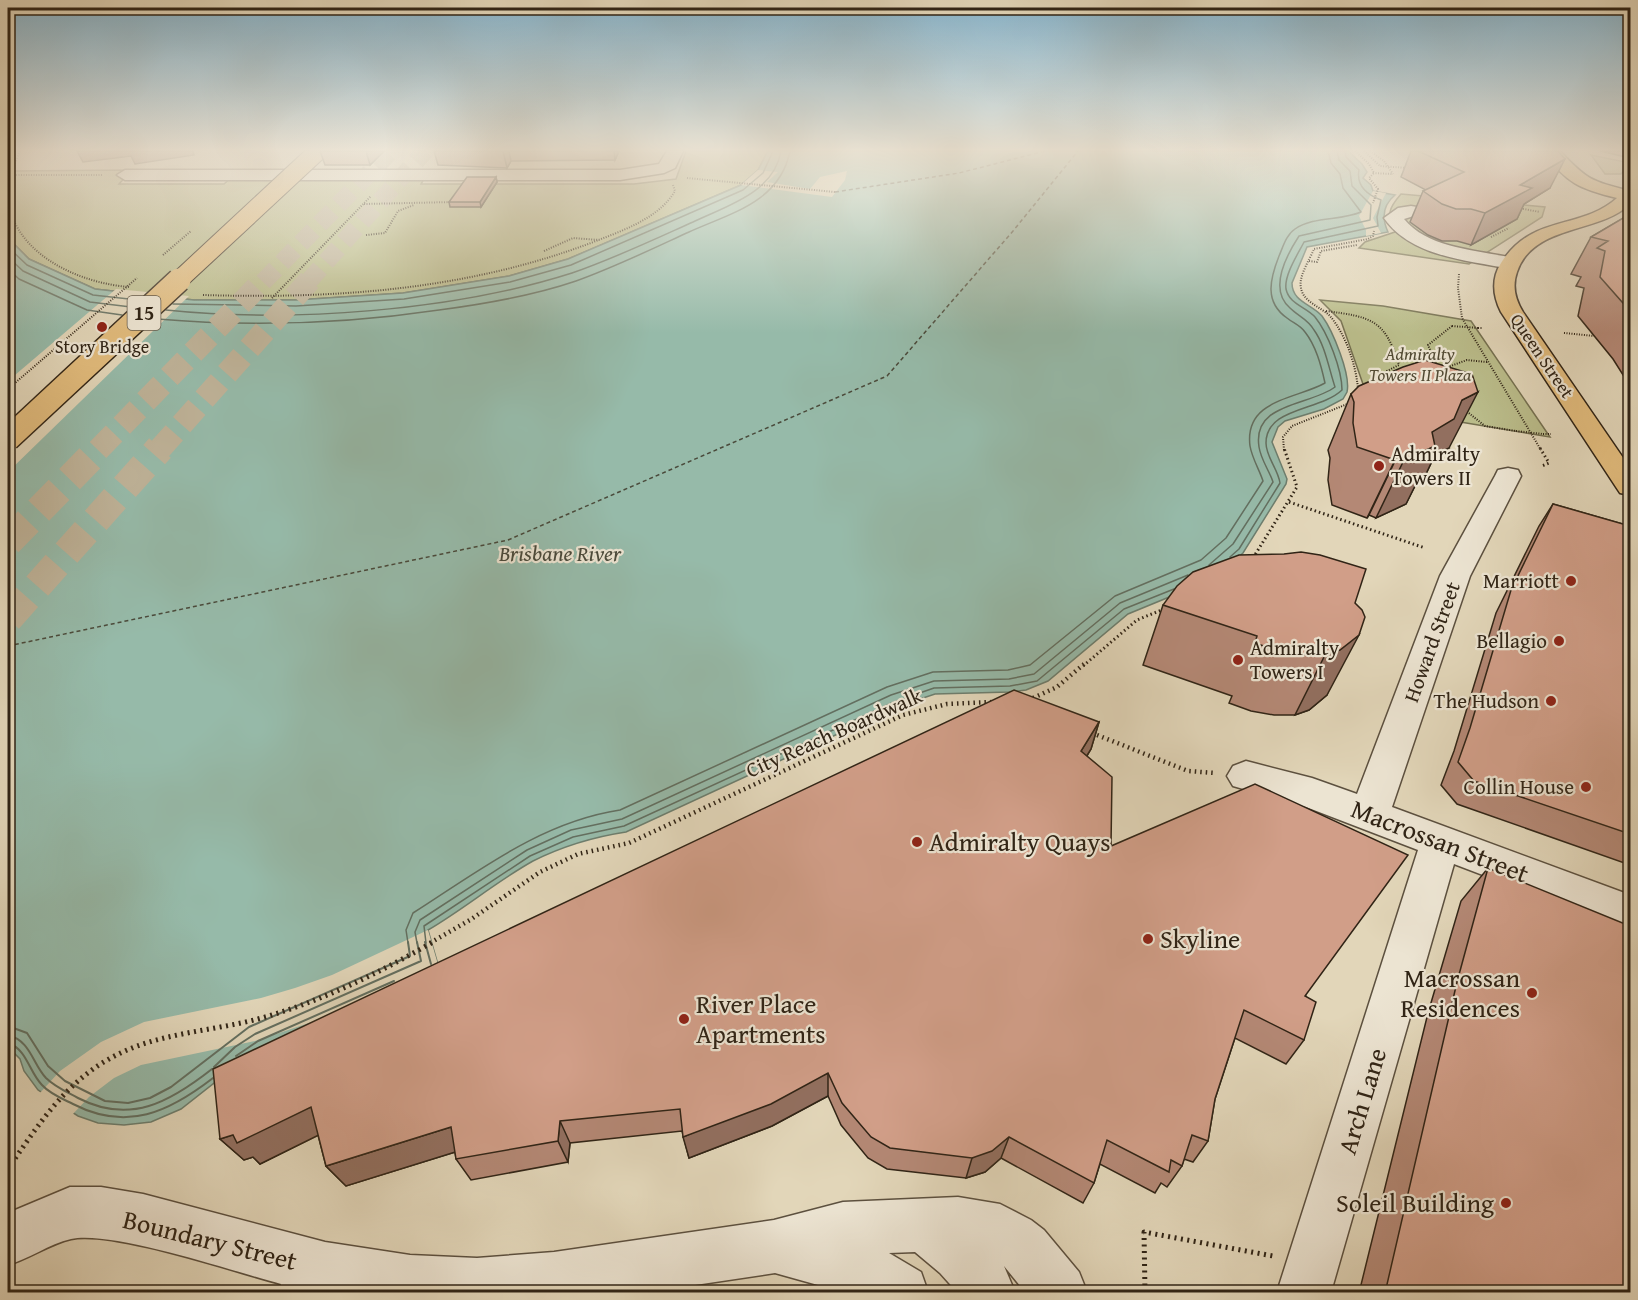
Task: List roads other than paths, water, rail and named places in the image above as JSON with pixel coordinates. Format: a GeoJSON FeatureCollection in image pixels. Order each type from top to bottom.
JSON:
{"type":"FeatureCollection","features":[{"type":"Feature","properties":{"kind":"main road","name":"15"},"geometry":{"type":"LineString","coordinates":[[88,338],[230,212]]}},
{"type":"Feature","properties":{"kind":"main road","name":"15"},"geometry":{"type":"LineString","coordinates":[[8,440],[253,212]]}},
{"type":"Feature","properties":{"kind":"main road"},"geometry":{"type":"LineString","coordinates":[[1510,263],[1548,221],[1565,212]]}},
{"type":"Feature","properties":{"kind":"main road"},"geometry":{"type":"LineString","coordinates":[[1548,221],[1606,212]]}},
{"type":"Feature","properties":{"kind":"main road","name":"Queen Street"},"geometry":{"type":"LineString","coordinates":[[1510,263],[1503,284],[1506,302],[1630,487]]}},
{"type":"Feature","properties":{"kind":"street"},"geometry":{"type":"LineString","coordinates":[[1406,212],[1393,218],[1398,227],[1408,235],[1462,260],[1510,263]]}},
{"type":"Feature","properties":{"kind":"street","name":"Howard Street"},"geometry":{"type":"LineString","coordinates":[[1371,815],[1377,792],[1455,576],[1508,476]]}},
{"type":"Feature","properties":{"kind":"street","name":"Macrossan Street"},"geometry":{"type":"LineString","coordinates":[[1246,776],[1312,793],[1630,914]]}},
{"type":"Feature","properties":{"kind":"street","name":"Arch Lane"},"geometry":{"type":"LineString","coordinates":[[1308,1278],[1442,842]]}},
{"type":"Feature","properties":{"kind":"street","name":"Boundary Street"},"geometry":{"type":"LineString","coordinates":[[8,1239],[70,1213],[124,1216],[153,1223],[315,1281],[477,1285],[554,1279],[774,1247],[843,1229],[958,1223],[1000,1231],[1026,1249],[1059,1293]]}},
{"type":"Feature","properties":{"kind":"street"},"geometry":{"type":"LineString","coordinates":[[922,1224],[963,1255],[988,1293]]}},
{"type":"Feature","properties":{"kind":"street","name":"Boundary Street"},"geometry":{"type":"LineString","coordinates":[[774,1247],[871,1273],[901,1293]]}},
{"type":"Feature","properties":{"kind":"water","name":"Brisbane River"},"geometry":{"type":"Polygon","coordinates":[[[679,212],[1384,212],[1384,221],[1388,232],[1307,247],[1292,283],[1293,289],[1299,299],[1322,316],[1336,342],[1344,364],[1348,384],[1347,392],[1343,399],[1324,409],[1285,421],[1278,427],[1272,442],[1287,479],[1286,484],[1243,553],[1213,579],[1128,614],[1048,681],[1026,690],[1010,692],[935,694],[896,707],[626,832],[578,843],[533,861],[428,930],[439,968],[227,1073],[181,1109],[151,1122],[124,1125],[98,1123],[78,1116],[38,1090],[24,1071],[20,1059],[8,1047],[8,238],[29,259],[95,289],[194,300],[296,300],[403,293],[509,276],[568,259],[679,212]]]}},
{"type":"Feature","properties":{"kind":"tunnel"},"geometry":{"type":"LineString","coordinates":[[263,282],[332,212]]}},
{"type":"Feature","properties":{"kind":"tunnel"},"geometry":{"type":"LineString","coordinates":[[308,282],[371,212]]}},
{"type":"Feature","properties":{"kind":"tunnel"},"geometry":{"type":"LineString","coordinates":[[98,450],[264,280]]}},
{"type":"Feature","properties":{"kind":"tunnel"},"geometry":{"type":"LineString","coordinates":[[159,450],[310,280]]}},
{"type":"Feature","properties":{"kind":"tunnel"},"geometry":{"type":"LineString","coordinates":[[8,542],[100,448]]}},
{"type":"Feature","properties":{"kind":"tunnel"},"geometry":{"type":"LineString","coordinates":[[8,619],[160,448]]}},
{"type":"Feature","properties":{"kind":"place","name":"Story Bridge"},"geometry":{"type":"Point","coordinates":[102,327]}},
{"type":"Feature","properties":{"kind":"place","name":"Admiralty Towers II"},"geometry":{"type":"Point","coordinates":[1379,466]}},
{"type":"Feature","properties":{"kind":"place","name":"Marriott"},"geometry":{"type":"Point","coordinates":[1571,581]}},
{"type":"Feature","properties":{"kind":"place","name":"Bellagio"},"geometry":{"type":"Point","coordinates":[1559,641]}},
{"type":"Feature","properties":{"kind":"place","name":"Admiralty Towers I"},"geometry":{"type":"Point","coordinates":[1238,660]}},
{"type":"Feature","properties":{"kind":"place","name":"The Hudson"},"geometry":{"type":"Point","coordinates":[1551,701]}},
{"type":"Feature","properties":{"kind":"place","name":"Collin House"},"geometry":{"type":"Point","coordinates":[1586,787]}},
{"type":"Feature","properties":{"kind":"place","name":"Admiralty Quays"},"geometry":{"type":"Point","coordinates":[917,842]}},
{"type":"Feature","properties":{"kind":"place","name":"Skyline"},"geometry":{"type":"Point","coordinates":[1148,939]}},
{"type":"Feature","properties":{"kind":"place","name":"Macrossan Residences"},"geometry":{"type":"Point","coordinates":[1532,993]}},
{"type":"Feature","properties":{"kind":"place","name":"River Place Apartments"},"geometry":{"type":"Point","coordinates":[684,1019]}},
{"type":"Feature","properties":{"kind":"place","name":"Soleil Building"},"geometry":{"type":"Point","coordinates":[1506,1203]}},
{"type":"Feature","properties":{"kind":"park label","name":"Admiralty Towers II Plaza"},"geometry":{"type":"Point","coordinates":[1420,364]}}]}
